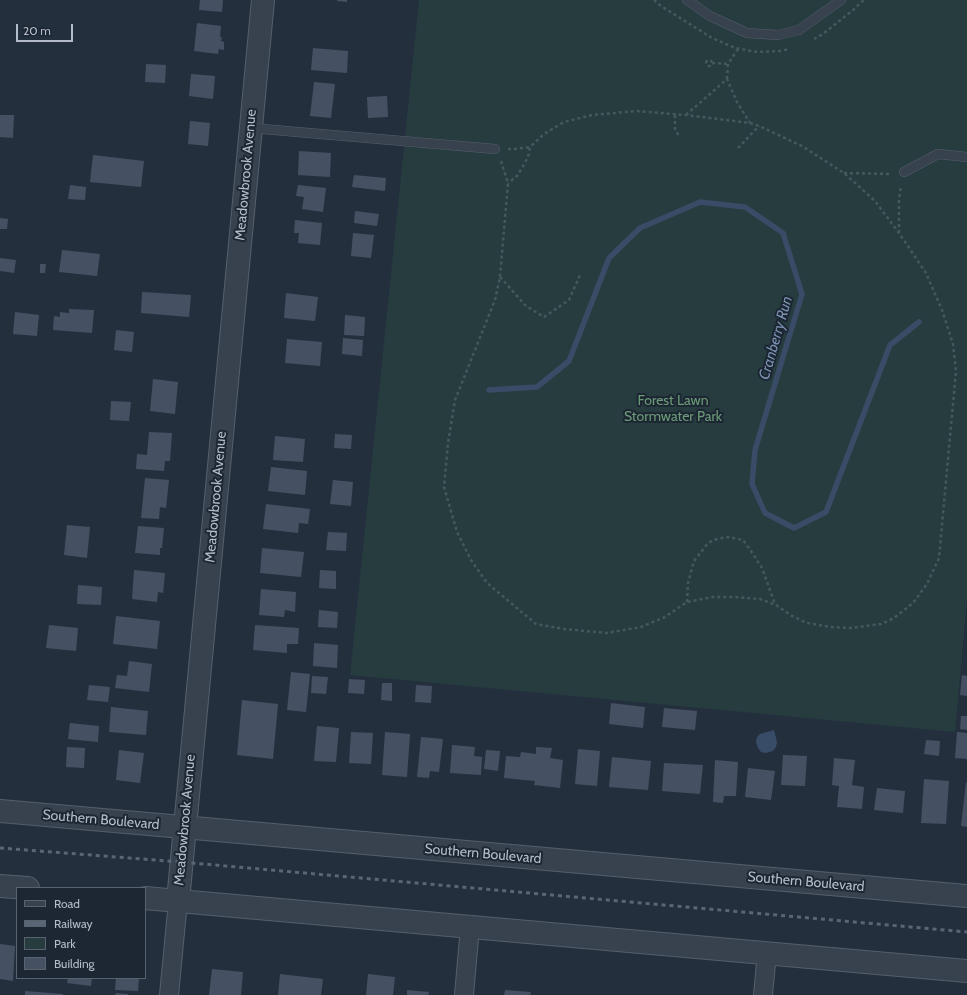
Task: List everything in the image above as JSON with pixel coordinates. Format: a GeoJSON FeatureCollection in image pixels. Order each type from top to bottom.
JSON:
{"type":"FeatureCollection","features":[{"type":"Feature","properties":{"kind":"street","name":"Meadowbrook Avenue"},"geometry":{"type":"LineString","coordinates":[[169,995],[263,0]]}},
{"type":"Feature","properties":{"kind":"street","name":"Southern Boulevard"},"geometry":{"type":"LineString","coordinates":[[0,811],[967,896]]}},
{"type":"Feature","properties":{"kind":"street"},"geometry":{"type":"LineString","coordinates":[[0,886],[16,887]]}},
{"type":"Feature","properties":{"kind":"street"},"geometry":{"type":"LineString","coordinates":[[146,898],[967,971]]}},
{"type":"Feature","properties":{"kind":"street"},"geometry":{"type":"LineString","coordinates":[[464,995],[470,927]]}},
{"type":"Feature","properties":{"kind":"street"},"geometry":{"type":"LineString","coordinates":[[763,995],[767,954]]}},
{"type":"Feature","properties":{"kind":"lane"},"geometry":{"type":"LineString","coordinates":[[687,0],[710,16],[747,33],[778,35],[799,30],[841,0]]}},
{"type":"Feature","properties":{"kind":"lane"},"geometry":{"type":"LineString","coordinates":[[251,128],[495,149]]}},
{"type":"Feature","properties":{"kind":"lane"},"geometry":{"type":"LineString","coordinates":[[904,172],[938,154],[967,157]]}},
{"type":"Feature","properties":{"kind":"path"},"geometry":{"type":"LineString","coordinates":[[747,33],[728,64],[727,79],[737,102],[750,123]]}},
{"type":"Feature","properties":{"kind":"path"},"geometry":{"type":"LineString","coordinates":[[712,63],[728,64]]}},
{"type":"Feature","properties":{"kind":"path"},"geometry":{"type":"LineString","coordinates":[[686,115],[727,79]]}},
{"type":"Feature","properties":{"kind":"path"},"geometry":{"type":"LineString","coordinates":[[637,112],[675,115],[750,123],[759,126],[802,146],[844,173],[875,201],[899,233],[926,273],[942,310],[953,344],[956,371],[939,558],[927,584],[913,603],[894,618],[880,624],[850,628],[831,627],[808,623],[792,616],[776,605],[760,599],[735,597],[713,597],[687,602],[665,617],[641,627],[606,633],[564,629],[536,624],[487,583],[471,560],[457,532],[444,487],[448,443],[455,400],[495,300],[500,277],[508,183],[517,176],[522,168],[528,157],[530,147],[544,134],[564,122],[592,115],[637,112]]}},
{"type":"Feature","properties":{"kind":"path"},"geometry":{"type":"LineString","coordinates":[[675,115],[675,130],[680,137]]}},
{"type":"Feature","properties":{"kind":"path"},"geometry":{"type":"LineString","coordinates":[[738,148],[759,126]]}},
{"type":"Feature","properties":{"kind":"path"},"geometry":{"type":"LineString","coordinates":[[844,173],[894,174],[904,172],[899,199],[899,233]]}},
{"type":"Feature","properties":{"kind":"path"},"geometry":{"type":"LineString","coordinates":[[500,277],[526,306],[544,317],[569,300],[580,276]]}},
{"type":"Feature","properties":{"kind":"path"},"geometry":{"type":"LineString","coordinates":[[687,602],[688,583],[694,561],[708,543],[717,538],[728,537],[743,540],[751,551],[762,568],[776,605]]}},
{"type":"Feature","properties":{"kind":"green space","name":"Forest Lawn Stormwater Park"},"geometry":{"type":"Polygon","coordinates":[[[419,0],[967,0],[967,600],[955,732],[350,675],[419,0]]]}},
{"type":"Feature","properties":{"kind":"water"},"geometry":{"type":"Polygon","coordinates":[[[774,730],[777,742],[776,747],[773,751],[766,753],[761,752],[756,742],[757,737],[760,734],[774,730]]]}},
{"type":"Feature","properties":{"kind":"building"},"geometry":{"type":"Polygon","coordinates":[[[200,0],[223,0],[222,12],[199,10],[200,0]]]}},
{"type":"Feature","properties":{"kind":"building"},"geometry":{"type":"Polygon","coordinates":[[[347,0],[347,2],[337,1],[347,0]]]}},
{"type":"Feature","properties":{"kind":"building"},"geometry":{"type":"Polygon","coordinates":[[[197,23],[221,26],[220,37],[222,37],[221,41],[224,42],[224,50],[219,49],[218,54],[194,51],[197,23]]]}},
{"type":"Feature","properties":{"kind":"building"},"geometry":{"type":"Polygon","coordinates":[[[313,48],[348,51],[347,73],[311,70],[313,48]]]}},
{"type":"Feature","properties":{"kind":"building"},"geometry":{"type":"Polygon","coordinates":[[[146,64],[166,65],[165,83],[145,82],[146,64]]]}},
{"type":"Feature","properties":{"kind":"building"},"geometry":{"type":"Polygon","coordinates":[[[191,74],[215,76],[213,99],[189,96],[191,74]]]}},
{"type":"Feature","properties":{"kind":"building"},"geometry":{"type":"Polygon","coordinates":[[[314,82],[335,84],[331,118],[310,116],[314,82]]]}},
{"type":"Feature","properties":{"kind":"building"},"geometry":{"type":"Polygon","coordinates":[[[387,96],[388,117],[368,118],[367,97],[387,96]]]}},
{"type":"Feature","properties":{"kind":"building"},"geometry":{"type":"Polygon","coordinates":[[[0,115],[14,115],[13,138],[0,137],[0,115]]]}},
{"type":"Feature","properties":{"kind":"building"},"geometry":{"type":"Polygon","coordinates":[[[190,121],[210,123],[208,146],[188,144],[190,121]]]}},
{"type":"Feature","properties":{"kind":"building"},"geometry":{"type":"Polygon","coordinates":[[[299,151],[331,153],[330,177],[298,175],[299,151]]]}},
{"type":"Feature","properties":{"kind":"building"},"geometry":{"type":"Polygon","coordinates":[[[93,155],[144,161],[141,187],[90,182],[93,155]]]}},
{"type":"Feature","properties":{"kind":"building"},"geometry":{"type":"Polygon","coordinates":[[[354,175],[386,178],[385,191],[352,187],[354,175]]]}},
{"type":"Feature","properties":{"kind":"building"},"geometry":{"type":"Polygon","coordinates":[[[70,185],[86,187],[85,200],[68,199],[70,185]]]}},
{"type":"Feature","properties":{"kind":"building"},"geometry":{"type":"Polygon","coordinates":[[[298,185],[326,188],[323,212],[302,209],[304,197],[296,196],[298,185]]]}},
{"type":"Feature","properties":{"kind":"building"},"geometry":{"type":"Polygon","coordinates":[[[355,211],[379,214],[377,226],[354,223],[355,211]]]}},
{"type":"Feature","properties":{"kind":"building"},"geometry":{"type":"Polygon","coordinates":[[[0,218],[8,219],[7,229],[0,229],[0,218]]]}},
{"type":"Feature","properties":{"kind":"building"},"geometry":{"type":"Polygon","coordinates":[[[295,220],[322,223],[320,245],[298,243],[299,233],[294,233],[295,220]]]}},
{"type":"Feature","properties":{"kind":"building"},"geometry":{"type":"Polygon","coordinates":[[[353,233],[374,235],[371,258],[351,256],[353,233]]]}},
{"type":"Feature","properties":{"kind":"building"},"geometry":{"type":"Polygon","coordinates":[[[62,250],[100,254],[97,276],[59,272],[62,250]]]}},
{"type":"Feature","properties":{"kind":"building"},"geometry":{"type":"Polygon","coordinates":[[[0,258],[16,260],[14,273],[0,271],[0,258]]]}},
{"type":"Feature","properties":{"kind":"building"},"geometry":{"type":"Polygon","coordinates":[[[40,264],[46,264],[45,273],[40,273],[40,264]]]}},
{"type":"Feature","properties":{"kind":"building"},"geometry":{"type":"Polygon","coordinates":[[[142,292],[191,295],[189,317],[141,313],[142,292]]]}},
{"type":"Feature","properties":{"kind":"building"},"geometry":{"type":"Polygon","coordinates":[[[286,293],[318,297],[315,321],[284,318],[286,293]]]}},
{"type":"Feature","properties":{"kind":"building"},"geometry":{"type":"Polygon","coordinates":[[[69,309],[94,310],[92,333],[53,330],[54,316],[60,317],[60,312],[69,313],[69,309]]]}},
{"type":"Feature","properties":{"kind":"building"},"geometry":{"type":"Polygon","coordinates":[[[15,312],[39,315],[37,336],[13,334],[15,312]]]}},
{"type":"Feature","properties":{"kind":"building"},"geometry":{"type":"Polygon","coordinates":[[[345,315],[365,317],[364,336],[344,335],[345,315]]]}},
{"type":"Feature","properties":{"kind":"building"},"geometry":{"type":"Polygon","coordinates":[[[116,330],[134,332],[132,352],[114,350],[116,330]]]}},
{"type":"Feature","properties":{"kind":"building"},"geometry":{"type":"Polygon","coordinates":[[[343,338],[363,340],[362,356],[342,354],[343,338]]]}},
{"type":"Feature","properties":{"kind":"building"},"geometry":{"type":"Polygon","coordinates":[[[287,339],[322,342],[320,366],[285,363],[287,339]]]}},
{"type":"Feature","properties":{"kind":"building"},"geometry":{"type":"Polygon","coordinates":[[[153,379],[178,382],[175,414],[150,411],[153,379]]]}},
{"type":"Feature","properties":{"kind":"building"},"geometry":{"type":"Polygon","coordinates":[[[111,401],[131,402],[129,421],[110,420],[111,401]]]}},
{"type":"Feature","properties":{"kind":"building"},"geometry":{"type":"Polygon","coordinates":[[[149,432],[172,433],[170,461],[165,461],[164,471],[136,469],[137,454],[147,455],[149,432]]]}},
{"type":"Feature","properties":{"kind":"building"},"geometry":{"type":"Polygon","coordinates":[[[335,434],[352,435],[351,449],[334,448],[335,434]]]}},
{"type":"Feature","properties":{"kind":"building"},"geometry":{"type":"Polygon","coordinates":[[[275,436],[305,439],[303,462],[273,460],[275,436]]]}},
{"type":"Feature","properties":{"kind":"building"},"geometry":{"type":"Polygon","coordinates":[[[271,467],[307,471],[305,495],[268,491],[271,467]]]}},
{"type":"Feature","properties":{"kind":"building"},"geometry":{"type":"Polygon","coordinates":[[[145,478],[169,480],[166,508],[160,507],[159,519],[141,518],[145,478]]]}},
{"type":"Feature","properties":{"kind":"building"},"geometry":{"type":"Polygon","coordinates":[[[333,480],[353,482],[351,506],[330,504],[333,480]]]}},
{"type":"Feature","properties":{"kind":"building"},"geometry":{"type":"Polygon","coordinates":[[[266,504],[310,509],[308,524],[299,523],[298,533],[263,529],[266,504]]]}},
{"type":"Feature","properties":{"kind":"building"},"geometry":{"type":"Polygon","coordinates":[[[67,525],[90,527],[87,558],[64,555],[67,525]]]}},
{"type":"Feature","properties":{"kind":"building"},"geometry":{"type":"Polygon","coordinates":[[[138,526],[164,528],[160,555],[135,553],[138,526]]]}},
{"type":"Feature","properties":{"kind":"building"},"geometry":{"type":"Polygon","coordinates":[[[328,532],[347,533],[346,551],[326,550],[328,532]]]}},
{"type":"Feature","properties":{"kind":"building"},"geometry":{"type":"Polygon","coordinates":[[[262,548],[304,552],[301,577],[260,573],[262,548]]]}},
{"type":"Feature","properties":{"kind":"building"},"geometry":{"type":"Polygon","coordinates":[[[134,570],[165,573],[163,593],[158,592],[157,602],[132,599],[134,570]]]}},
{"type":"Feature","properties":{"kind":"building"},"geometry":{"type":"Polygon","coordinates":[[[320,570],[336,571],[336,589],[319,588],[320,570]]]}},
{"type":"Feature","properties":{"kind":"building"},"geometry":{"type":"Polygon","coordinates":[[[78,585],[102,587],[101,605],[77,604],[78,585]]]}},
{"type":"Feature","properties":{"kind":"building"},"geometry":{"type":"Polygon","coordinates":[[[261,589],[296,592],[295,612],[285,610],[284,617],[259,615],[261,589]]]}},
{"type":"Feature","properties":{"kind":"building"},"geometry":{"type":"Polygon","coordinates":[[[319,610],[338,612],[337,628],[318,627],[319,610]]]}},
{"type":"Feature","properties":{"kind":"building"},"geometry":{"type":"Polygon","coordinates":[[[116,616],[160,621],[157,649],[113,644],[116,616]]]}},
{"type":"Feature","properties":{"kind":"building"},"geometry":{"type":"Polygon","coordinates":[[[49,625],[78,628],[76,651],[46,648],[49,625]]]}},
{"type":"Feature","properties":{"kind":"building"},"geometry":{"type":"Polygon","coordinates":[[[255,625],[299,628],[298,644],[287,644],[287,653],[253,650],[255,625]]]}},
{"type":"Feature","properties":{"kind":"building"},"geometry":{"type":"Polygon","coordinates":[[[314,643],[338,645],[337,668],[313,666],[314,643]]]}},
{"type":"Feature","properties":{"kind":"building"},"geometry":{"type":"Polygon","coordinates":[[[129,661],[152,664],[149,692],[115,688],[117,675],[127,676],[129,661]]]}},
{"type":"Feature","properties":{"kind":"building"},"geometry":{"type":"Polygon","coordinates":[[[291,672],[310,674],[306,712],[287,710],[291,672]]]}},
{"type":"Feature","properties":{"kind":"building"},"geometry":{"type":"Polygon","coordinates":[[[962,675],[967,676],[967,696],[960,695],[962,675]]]}},
{"type":"Feature","properties":{"kind":"building"},"geometry":{"type":"Polygon","coordinates":[[[312,676],[328,677],[326,694],[311,693],[312,676]]]}},
{"type":"Feature","properties":{"kind":"building"},"geometry":{"type":"Polygon","coordinates":[[[349,679],[365,680],[364,694],[348,693],[349,679]]]}},
{"type":"Feature","properties":{"kind":"building"},"geometry":{"type":"Polygon","coordinates":[[[382,683],[392,683],[392,701],[381,700],[382,683]]]}},
{"type":"Feature","properties":{"kind":"building"},"geometry":{"type":"Polygon","coordinates":[[[89,685],[110,687],[108,702],[87,700],[89,685]]]}},
{"type":"Feature","properties":{"kind":"building"},"geometry":{"type":"Polygon","coordinates":[[[416,685],[432,686],[431,703],[415,702],[416,685]]]}},
{"type":"Feature","properties":{"kind":"building"},"geometry":{"type":"Polygon","coordinates":[[[242,700],[278,704],[273,759],[237,755],[242,700]]]}},
{"type":"Feature","properties":{"kind":"building"},"geometry":{"type":"Polygon","coordinates":[[[611,703],[645,707],[643,728],[609,724],[611,703]]]}},
{"type":"Feature","properties":{"kind":"building"},"geometry":{"type":"Polygon","coordinates":[[[111,707],[148,711],[146,735],[109,732],[111,707]]]}},
{"type":"Feature","properties":{"kind":"building"},"geometry":{"type":"Polygon","coordinates":[[[664,708],[697,711],[695,730],[662,727],[664,708]]]}},
{"type":"Feature","properties":{"kind":"building"},"geometry":{"type":"Polygon","coordinates":[[[961,716],[967,716],[967,730],[960,729],[961,716]]]}},
{"type":"Feature","properties":{"kind":"building"},"geometry":{"type":"Polygon","coordinates":[[[70,723],[99,726],[98,742],[68,739],[70,723]]]}},
{"type":"Feature","properties":{"kind":"building"},"geometry":{"type":"Polygon","coordinates":[[[317,726],[339,728],[336,762],[314,761],[317,726]]]}},
{"type":"Feature","properties":{"kind":"building"},"geometry":{"type":"Polygon","coordinates":[[[351,732],[373,733],[371,764],[349,763],[351,732]]]}},
{"type":"Feature","properties":{"kind":"building"},"geometry":{"type":"Polygon","coordinates":[[[385,732],[410,734],[407,777],[382,775],[385,732]]]}},
{"type":"Feature","properties":{"kind":"building"},"geometry":{"type":"Polygon","coordinates":[[[957,732],[967,733],[967,759],[955,758],[957,732]]]}},
{"type":"Feature","properties":{"kind":"building"},"geometry":{"type":"Polygon","coordinates":[[[421,737],[443,739],[439,772],[430,771],[429,778],[417,777],[421,737]]]}},
{"type":"Feature","properties":{"kind":"building"},"geometry":{"type":"Polygon","coordinates":[[[926,740],[940,741],[939,756],[924,754],[926,740]]]}},
{"type":"Feature","properties":{"kind":"building"},"geometry":{"type":"Polygon","coordinates":[[[452,745],[475,747],[474,756],[482,757],[481,775],[450,773],[452,745]]]}},
{"type":"Feature","properties":{"kind":"building"},"geometry":{"type":"Polygon","coordinates":[[[67,747],[85,748],[84,768],[66,767],[67,747]]]}},
{"type":"Feature","properties":{"kind":"building"},"geometry":{"type":"Polygon","coordinates":[[[536,747],[552,748],[550,758],[563,760],[560,788],[534,785],[535,781],[504,778],[506,756],[520,757],[521,752],[536,754],[536,747]]]}},
{"type":"Feature","properties":{"kind":"building"},"geometry":{"type":"Polygon","coordinates":[[[578,749],[600,751],[597,786],[575,784],[578,749]]]}},
{"type":"Feature","properties":{"kind":"building"},"geometry":{"type":"Polygon","coordinates":[[[119,750],[144,753],[140,783],[116,780],[119,750]]]}},
{"type":"Feature","properties":{"kind":"building"},"geometry":{"type":"Polygon","coordinates":[[[486,750],[500,751],[498,771],[484,769],[486,750]]]}},
{"type":"Feature","properties":{"kind":"building"},"geometry":{"type":"Polygon","coordinates":[[[783,755],[807,756],[805,786],[781,785],[783,755]]]}},
{"type":"Feature","properties":{"kind":"building"},"geometry":{"type":"Polygon","coordinates":[[[612,757],[651,761],[648,790],[609,787],[612,757]]]}},
{"type":"Feature","properties":{"kind":"building"},"geometry":{"type":"Polygon","coordinates":[[[834,758],[855,760],[852,785],[864,787],[862,809],[837,807],[839,786],[832,785],[834,758]]]}},
{"type":"Feature","properties":{"kind":"building"},"geometry":{"type":"Polygon","coordinates":[[[715,760],[738,762],[736,796],[724,796],[723,803],[713,802],[715,760]]]}},
{"type":"Feature","properties":{"kind":"building"},"geometry":{"type":"Polygon","coordinates":[[[664,763],[703,765],[700,794],[662,791],[664,763]]]}},
{"type":"Feature","properties":{"kind":"building"},"geometry":{"type":"Polygon","coordinates":[[[748,768],[775,771],[771,800],[745,797],[748,768]]]}},
{"type":"Feature","properties":{"kind":"building"},"geometry":{"type":"Polygon","coordinates":[[[924,779],[949,781],[946,824],[921,823],[924,779]]]}},
{"type":"Feature","properties":{"kind":"building"},"geometry":{"type":"Polygon","coordinates":[[[966,782],[967,783],[967,827],[961,826],[966,782]]]}},
{"type":"Feature","properties":{"kind":"building"},"geometry":{"type":"Polygon","coordinates":[[[877,788],[905,791],[903,813],[874,810],[877,788]]]}},
{"type":"Feature","properties":{"kind":"building"},"geometry":{"type":"Polygon","coordinates":[[[0,944],[15,946],[13,981],[0,979],[0,944]]]}},
{"type":"Feature","properties":{"kind":"building"},"geometry":{"type":"Polygon","coordinates":[[[212,969],[243,972],[241,995],[209,995],[212,969]]]}},
{"type":"Feature","properties":{"kind":"building"},"geometry":{"type":"Polygon","coordinates":[[[280,974],[323,979],[321,995],[278,995],[280,974]]]}},
{"type":"Feature","properties":{"kind":"building"},"geometry":{"type":"Polygon","coordinates":[[[368,974],[395,977],[393,995],[366,995],[368,974]]]}},
{"type":"Feature","properties":{"kind":"building"},"geometry":{"type":"Polygon","coordinates":[[[68,979],[92,979],[91,986],[67,983],[68,979]]]}},
{"type":"Feature","properties":{"kind":"building"},"geometry":{"type":"Polygon","coordinates":[[[116,979],[139,979],[138,991],[115,990],[116,979]]]}},
{"type":"Feature","properties":{"kind":"building"},"geometry":{"type":"Polygon","coordinates":[[[407,990],[429,992],[428,995],[407,995],[407,990]]]}},
{"type":"Feature","properties":{"kind":"building"},"geometry":{"type":"Polygon","coordinates":[[[505,990],[531,992],[530,995],[504,995],[505,990]]]}},
{"type":"Feature","properties":{"kind":"building"},"geometry":{"type":"Polygon","coordinates":[[[25,991],[63,994],[63,995],[25,995],[25,991]]]}},
{"type":"Feature","properties":{"kind":"building"},"geometry":{"type":"Polygon","coordinates":[[[116,993],[128,994],[128,995],[115,995],[116,993]]]}},
{"type":"Feature","properties":{"kind":"waterway","name":"Cranberry Run"},"geometry":{"type":"LineString","coordinates":[[489,390],[537,387],[569,361],[609,258],[640,228],[700,202],[745,207],[783,233],[802,294],[755,450],[752,484],[765,513],[794,528],[826,512],[890,345],[919,322]]}},
{"type":"Feature","properties":{"kind":"railway"},"geometry":{"type":"LineString","coordinates":[[0,848],[181,862],[967,932]]}}]}
